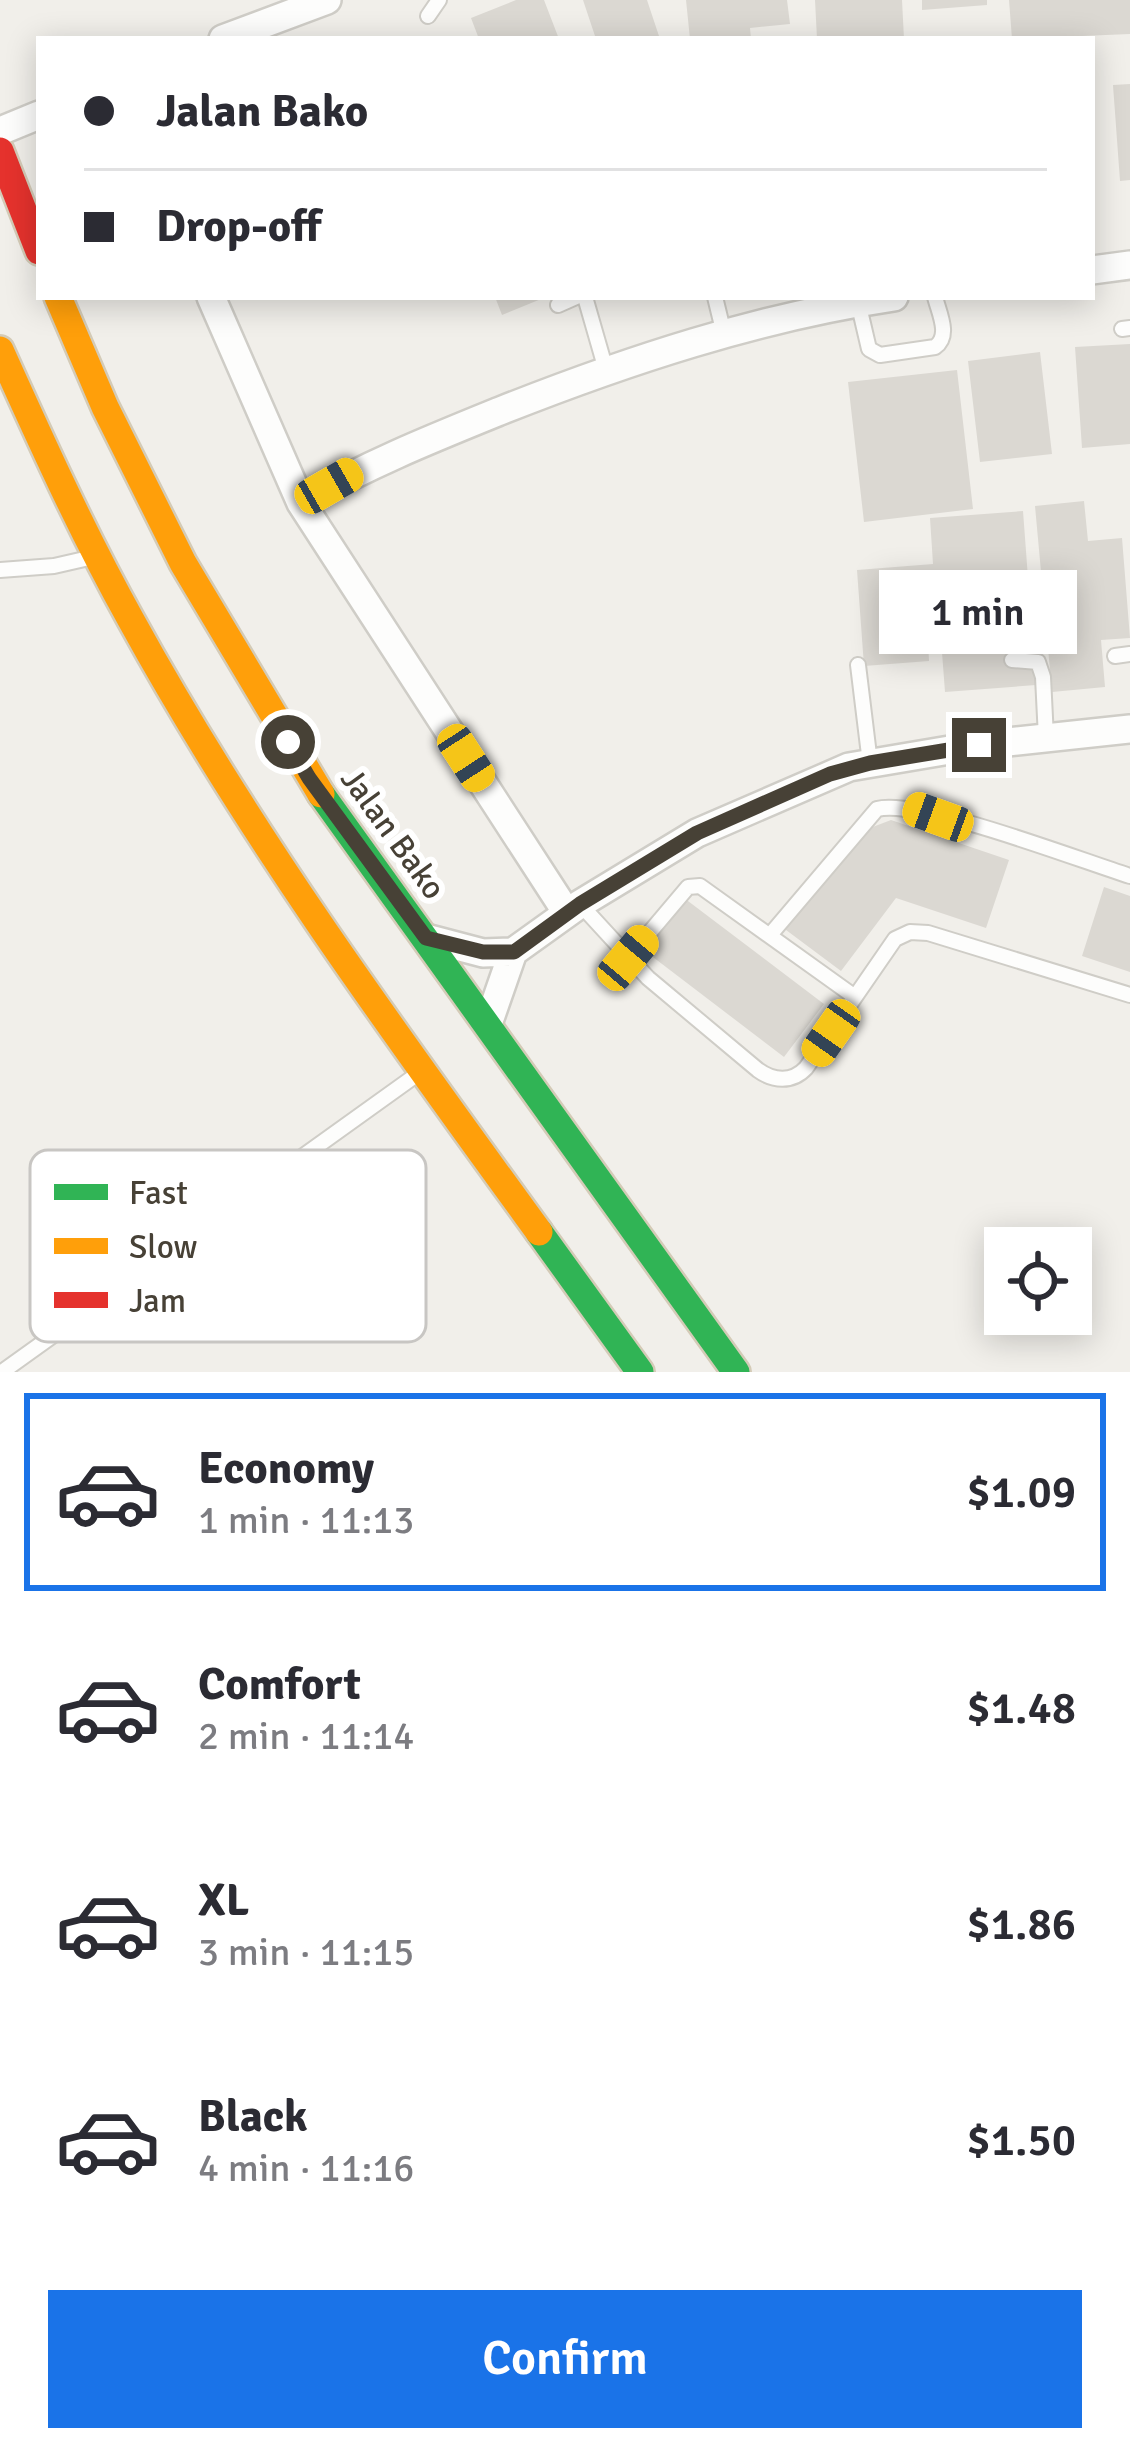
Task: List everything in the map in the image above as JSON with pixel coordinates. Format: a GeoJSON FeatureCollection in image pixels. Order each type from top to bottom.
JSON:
{"type":"FeatureCollection","features":[{"type":"Feature","properties":{"kind":"main road"},"geometry":{"type":"LineString","coordinates":[[0,151],[36,243]]}},
{"type":"Feature","properties":{"kind":"main road","name":"Jalan Bako"},"geometry":{"type":"LineString","coordinates":[[59,300],[105,407],[183,563],[309,778],[736,1372]]}},
{"type":"Feature","properties":{"kind":"main road"},"geometry":{"type":"LineString","coordinates":[[0,350],[34,434],[94,557],[252,824],[640,1372]]}},
{"type":"Feature","properties":{"kind":"street"},"geometry":{"type":"LineString","coordinates":[[231,36],[326,0]]}},
{"type":"Feature","properties":{"kind":"street"},"geometry":{"type":"LineString","coordinates":[[0,131],[36,116]]}},
{"type":"Feature","properties":{"kind":"street"},"geometry":{"type":"LineString","coordinates":[[1095,270],[1130,265]]}},
{"type":"Feature","properties":{"kind":"street"},"geometry":{"type":"LineString","coordinates":[[212,300],[301,502],[573,909]]}},
{"type":"Feature","properties":{"kind":"street"},"geometry":{"type":"LineString","coordinates":[[301,502],[357,470],[606,370],[724,334],[872,300]]}},
{"type":"Feature","properties":{"kind":"street"},"geometry":{"type":"LineString","coordinates":[[488,1024],[514,952],[573,909],[697,833],[830,774],[870,763],[1130,729]]}},
{"type":"Feature","properties":{"kind":"street"},"geometry":{"type":"LineString","coordinates":[[426,938],[483,952],[514,952]]}},
{"type":"Feature","properties":{"kind":"lane"},"geometry":{"type":"LineString","coordinates":[[428,16],[439,0]]}},
{"type":"Feature","properties":{"kind":"lane"},"geometry":{"type":"LineString","coordinates":[[558,305],[572,300]]}},
{"type":"Feature","properties":{"kind":"lane"},"geometry":{"type":"LineString","coordinates":[[582,300],[606,370]]}},
{"type":"Feature","properties":{"kind":"lane"},"geometry":{"type":"LineString","coordinates":[[716,300],[724,334]]}},
{"type":"Feature","properties":{"kind":"lane"},"geometry":{"type":"LineString","coordinates":[[858,302],[869,349],[880,355],[941,343],[944,334],[936,300]]}},
{"type":"Feature","properties":{"kind":"lane"},"geometry":{"type":"LineString","coordinates":[[0,570],[94,557]]}},
{"type":"Feature","properties":{"kind":"lane"},"geometry":{"type":"LineString","coordinates":[[1012,660],[1038,662],[1046,738]]}},
{"type":"Feature","properties":{"kind":"lane"},"geometry":{"type":"LineString","coordinates":[[858,665],[870,763]]}},
{"type":"Feature","properties":{"kind":"lane"},"geometry":{"type":"LineString","coordinates":[[770,934],[877,809],[890,806],[1017,838],[1130,876]]}},
{"type":"Feature","properties":{"kind":"lane"},"geometry":{"type":"LineString","coordinates":[[628,958],[688,887],[700,886],[855,997]]}},
{"type":"Feature","properties":{"kind":"lane"},"geometry":{"type":"LineString","coordinates":[[573,909],[758,1070],[775,1078],[801,1074],[895,939],[916,931],[1130,995]]}},
{"type":"Feature","properties":{"kind":"lane"},"geometry":{"type":"LineString","coordinates":[[311,1150],[423,1070]]}},
{"type":"Feature","properties":{"kind":"lane"},"geometry":{"type":"LineString","coordinates":[[2,1372],[44,1342]]}},
{"type":"Feature","properties":{"kind":"building"},"geometry":{"type":"Polygon","coordinates":[[[516,0],[544,0],[558,36],[478,36],[471,18],[516,0]]]}},
{"type":"Feature","properties":{"kind":"building"},"geometry":{"type":"Polygon","coordinates":[[[583,0],[647,0],[659,36],[595,36],[583,0]]]}},
{"type":"Feature","properties":{"kind":"building"},"geometry":{"type":"Polygon","coordinates":[[[686,0],[787,0],[790,24],[750,28],[751,36],[690,36],[686,0]]]}},
{"type":"Feature","properties":{"kind":"building"},"geometry":{"type":"Polygon","coordinates":[[[815,0],[902,0],[904,36],[817,36],[815,0]]]}},
{"type":"Feature","properties":{"kind":"building"},"geometry":{"type":"Polygon","coordinates":[[[922,0],[987,0],[987,5],[922,10],[922,0]]]}},
{"type":"Feature","properties":{"kind":"building"},"geometry":{"type":"Polygon","coordinates":[[[1009,0],[1130,0],[1130,34],[1012,36],[1009,0]]]}},
{"type":"Feature","properties":{"kind":"building"},"geometry":{"type":"Polygon","coordinates":[[[1130,84],[1130,180],[1120,181],[1113,85],[1130,84]]]}},
{"type":"Feature","properties":{"kind":"building"},"geometry":{"type":"Polygon","coordinates":[[[496,300],[539,300],[502,315],[496,300]]]}},
{"type":"Feature","properties":{"kind":"building"},"geometry":{"type":"Polygon","coordinates":[[[1130,344],[1130,444],[1082,448],[1075,347],[1130,344]]]}},
{"type":"Feature","properties":{"kind":"building"},"geometry":{"type":"Polygon","coordinates":[[[1040,352],[1052,454],[980,462],[968,361],[1040,352]]]}},
{"type":"Feature","properties":{"kind":"building"},"geometry":{"type":"Polygon","coordinates":[[[957,370],[973,509],[864,522],[848,382],[957,370]]]}},
{"type":"Feature","properties":{"kind":"building"},"geometry":{"type":"Polygon","coordinates":[[[1084,501],[1088,541],[1122,538],[1130,638],[1101,640],[1105,687],[1052,692],[1035,506],[1084,501]]]}},
{"type":"Feature","properties":{"kind":"building"},"geometry":{"type":"Polygon","coordinates":[[[1023,511],[1036,685],[945,692],[941,639],[928,640],[929,661],[864,666],[857,570],[933,564],[930,518],[1023,511]]]}},
{"type":"Feature","properties":{"kind":"building"},"geometry":{"type":"Polygon","coordinates":[[[891,820],[1009,860],[986,928],[896,898],[841,971],[778,924],[857,833],[891,820]]]}},
{"type":"Feature","properties":{"kind":"building"},"geometry":{"type":"Polygon","coordinates":[[[1104,887],[1130,896],[1130,972],[1082,956],[1104,887]]]}},
{"type":"Feature","properties":{"kind":"building"},"geometry":{"type":"Polygon","coordinates":[[[684,898],[824,1004],[784,1057],[645,951],[684,898]]]}},
{"type":"Feature","properties":{"kind":"traffic: fast"},"geometry":{"type":"LineString","coordinates":[[321,794],[736,1372]]}},
{"type":"Feature","properties":{"kind":"traffic: fast"},"geometry":{"type":"LineString","coordinates":[[539,1232],[640,1372]]}},
{"type":"Feature","properties":{"kind":"traffic: slow"},"geometry":{"type":"LineString","coordinates":[[59,300],[105,407],[183,563],[321,794]]}},
{"type":"Feature","properties":{"kind":"traffic: slow"},"geometry":{"type":"LineString","coordinates":[[0,350],[113,587],[224,778],[378,1008],[539,1232]]}},
{"type":"Feature","properties":{"kind":"traffic: jam"},"geometry":{"type":"LineString","coordinates":[[0,151],[36,243]]}},
{"type":"Feature","properties":{"kind":"route"},"geometry":{"type":"LineString","coordinates":[[288,742],[426,938],[483,952],[514,952],[580,904],[697,833],[830,774],[979,745]]}}]}
